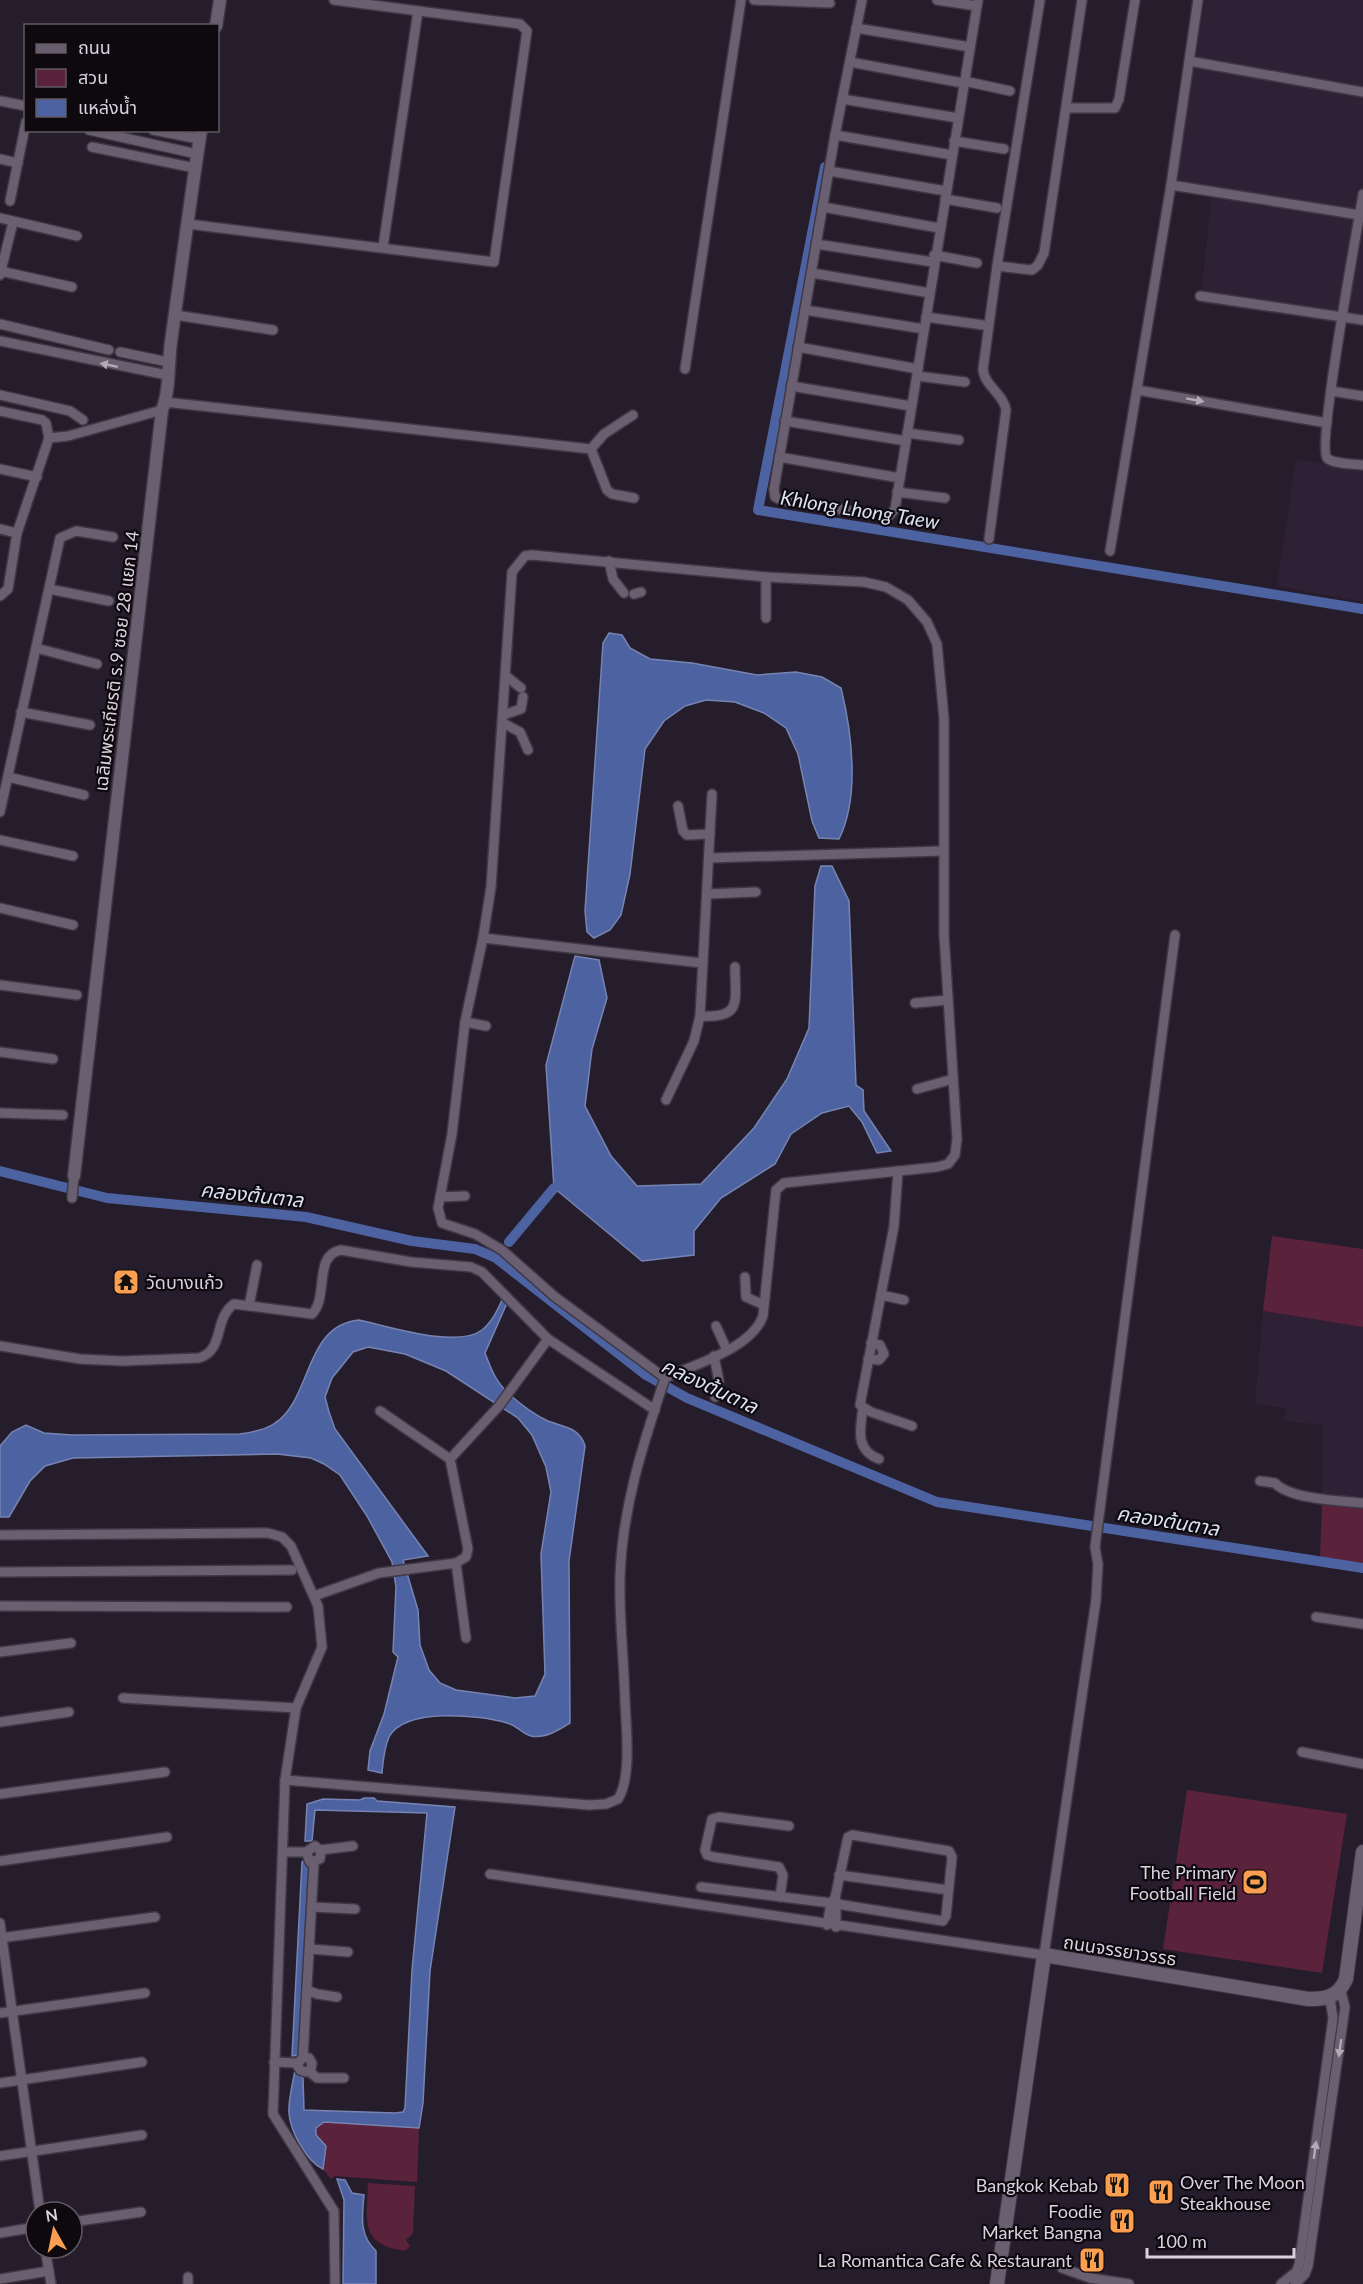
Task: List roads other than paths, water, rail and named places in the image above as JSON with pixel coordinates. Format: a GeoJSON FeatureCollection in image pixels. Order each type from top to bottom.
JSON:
{"type":"FeatureCollection","features":[{"type":"Feature","properties":{"kind":"main road"},"geometry":{"type":"LineString","coordinates":[[1336,1995],[1346,1979],[1363,1852]]}},
{"type":"Feature","properties":{"kind":"main road","name":"ถนนจรรยาวรรธ"},"geometry":{"type":"LineString","coordinates":[[997,2284],[1044,1955],[1308,1999],[1336,1995]]}},
{"type":"Feature","properties":{"kind":"street"},"geometry":{"type":"LineString","coordinates":[[216,24],[220,0]]}},
{"type":"Feature","properties":{"kind":"street"},"geometry":{"type":"LineString","coordinates":[[188,224],[494,262],[527,31],[520,24],[334,0]]}},
{"type":"Feature","properties":{"kind":"street"},"geometry":{"type":"LineString","coordinates":[[685,369],[741,0]]}},
{"type":"Feature","properties":{"kind":"street"},"geometry":{"type":"LineString","coordinates":[[754,0],[830,3]]}},
{"type":"Feature","properties":{"kind":"street"},"geometry":{"type":"LineString","coordinates":[[862,0],[835,135],[774,489],[775,496],[781,500],[888,517],[895,509],[977,3],[938,0]]}},
{"type":"Feature","properties":{"kind":"street"},"geometry":{"type":"LineString","coordinates":[[989,539],[1006,411],[1003,402],[983,373],[997,266],[1040,0]]}},
{"type":"Feature","properties":{"kind":"street"},"geometry":{"type":"LineString","coordinates":[[997,266],[1032,270],[1038,265],[1044,253],[1082,0]]}},
{"type":"Feature","properties":{"kind":"street"},"geometry":{"type":"LineString","coordinates":[[1067,108],[1115,108],[1119,99],[1135,0]]}},
{"type":"Feature","properties":{"kind":"street"},"geometry":{"type":"LineString","coordinates":[[1110,551],[1171,184],[1198,0]]}},
{"type":"Feature","properties":{"kind":"street"},"geometry":{"type":"LineString","coordinates":[[383,247],[418,11]]}},
{"type":"Feature","properties":{"kind":"street"},"geometry":{"type":"LineString","coordinates":[[856,28],[970,47]]}},
{"type":"Feature","properties":{"kind":"street"},"geometry":{"type":"LineString","coordinates":[[1189,61],[1363,92]]}},
{"type":"Feature","properties":{"kind":"street"},"geometry":{"type":"LineString","coordinates":[[849,62],[1011,91]]}},
{"type":"Feature","properties":{"kind":"street"},"geometry":{"type":"LineString","coordinates":[[842,99],[957,118]]}},
{"type":"Feature","properties":{"kind":"street"},"geometry":{"type":"LineString","coordinates":[[0,101],[24,106]]}},
{"type":"Feature","properties":{"kind":"street"},"geometry":{"type":"LineString","coordinates":[[10,201],[24,132]]}},
{"type":"Feature","properties":{"kind":"street"},"geometry":{"type":"LineString","coordinates":[[98,132],[197,153]]}},
{"type":"Feature","properties":{"kind":"street"},"geometry":{"type":"LineString","coordinates":[[172,132],[200,135]]}},
{"type":"Feature","properties":{"kind":"street","name":"เฉลิมพระเกียรติ ร.9 ซอย 28 แยก 14"},"geometry":{"type":"LineString","coordinates":[[72,1198],[167,369],[200,135]]}},
{"type":"Feature","properties":{"kind":"street"},"geometry":{"type":"LineString","coordinates":[[835,135],[952,155]]}},
{"type":"Feature","properties":{"kind":"street"},"geometry":{"type":"LineString","coordinates":[[954,141],[1004,149]]}},
{"type":"Feature","properties":{"kind":"street"},"geometry":{"type":"LineString","coordinates":[[92,147],[195,168]]}},
{"type":"Feature","properties":{"kind":"street"},"geometry":{"type":"LineString","coordinates":[[0,159],[18,163]]}},
{"type":"Feature","properties":{"kind":"street"},"geometry":{"type":"LineString","coordinates":[[829,171],[997,208]]}},
{"type":"Feature","properties":{"kind":"street"},"geometry":{"type":"LineString","coordinates":[[1171,184],[1360,215]]}},
{"type":"Feature","properties":{"kind":"street"},"geometry":{"type":"LineString","coordinates":[[1363,194],[1360,227],[1343,316],[1324,450],[1327,458],[1332,461],[1363,465]]}},
{"type":"Feature","properties":{"kind":"street"},"geometry":{"type":"LineString","coordinates":[[823,207],[939,228]]}},
{"type":"Feature","properties":{"kind":"street"},"geometry":{"type":"LineString","coordinates":[[0,218],[77,236]]}},
{"type":"Feature","properties":{"kind":"street"},"geometry":{"type":"LineString","coordinates":[[13,222],[0,272],[72,286]]}},
{"type":"Feature","properties":{"kind":"street"},"geometry":{"type":"LineString","coordinates":[[816,244],[977,263]]}},
{"type":"Feature","properties":{"kind":"street"},"geometry":{"type":"LineString","coordinates":[[812,273],[930,293]]}},
{"type":"Feature","properties":{"kind":"street"},"geometry":{"type":"LineString","coordinates":[[1200,296],[1363,320]]}},
{"type":"Feature","properties":{"kind":"street"},"geometry":{"type":"LineString","coordinates":[[804,310],[924,329]]}},
{"type":"Feature","properties":{"kind":"street"},"geometry":{"type":"LineString","coordinates":[[175,315],[273,330]]}},
{"type":"Feature","properties":{"kind":"street"},"geometry":{"type":"LineString","coordinates":[[926,317],[983,325]]}},
{"type":"Feature","properties":{"kind":"street"},"geometry":{"type":"LineString","coordinates":[[109,350],[5,325],[3,342],[111,366],[167,369]]}},
{"type":"Feature","properties":{"kind":"street"},"geometry":{"type":"LineString","coordinates":[[798,347],[965,382]]}},
{"type":"Feature","properties":{"kind":"street"},"geometry":{"type":"LineString","coordinates":[[120,352],[167,369]]}},
{"type":"Feature","properties":{"kind":"street"},"geometry":{"type":"LineString","coordinates":[[791,386],[911,406]]}},
{"type":"Feature","properties":{"kind":"street"},"geometry":{"type":"LineString","coordinates":[[1137,390],[1328,423]]}},
{"type":"Feature","properties":{"kind":"street"},"geometry":{"type":"LineString","coordinates":[[1331,391],[1363,396]]}},
{"type":"Feature","properties":{"kind":"street"},"geometry":{"type":"LineString","coordinates":[[0,395],[70,411],[83,420]]}},
{"type":"Feature","properties":{"kind":"street"},"geometry":{"type":"LineString","coordinates":[[50,438],[68,436],[164,406],[591,449]]}},
{"type":"Feature","properties":{"kind":"street"},"geometry":{"type":"LineString","coordinates":[[0,411],[42,420],[46,423],[50,438],[17,533],[8,589],[2,595]]}},
{"type":"Feature","properties":{"kind":"street"},"geometry":{"type":"LineString","coordinates":[[591,449],[604,434],[633,415]]}},
{"type":"Feature","properties":{"kind":"street"},"geometry":{"type":"LineString","coordinates":[[785,421],[906,437],[959,440]]}},
{"type":"Feature","properties":{"kind":"street"},"geometry":{"type":"LineString","coordinates":[[591,449],[607,490],[618,496],[634,498]]}},
{"type":"Feature","properties":{"kind":"street"},"geometry":{"type":"LineString","coordinates":[[779,457],[900,478]]}},
{"type":"Feature","properties":{"kind":"street"},"geometry":{"type":"LineString","coordinates":[[0,469],[37,477]]}},
{"type":"Feature","properties":{"kind":"street"},"geometry":{"type":"LineString","coordinates":[[897,492],[945,498]]}},
{"type":"Feature","properties":{"kind":"street"},"geometry":{"type":"LineString","coordinates":[[0,529],[17,533]]}},
{"type":"Feature","properties":{"kind":"street"},"geometry":{"type":"LineString","coordinates":[[0,812],[60,538],[76,531],[113,537]]}},
{"type":"Feature","properties":{"kind":"street"},"geometry":{"type":"LineString","coordinates":[[285,1780],[589,1805],[606,1804],[618,1799],[625,1784],[626,1727],[620,1597],[623,1539],[637,1460],[664,1382],[727,1350],[749,1337],[759,1327],[764,1305],[776,1190],[793,1181],[948,1164],[955,1155],[957,1139],[948,1000],[943,851],[944,708],[937,644],[927,622],[908,600],[886,587],[864,582],[525,556],[516,564],[512,572],[491,887],[465,1022],[452,1134],[438,1208],[442,1223],[475,1234],[502,1250],[554,1296],[664,1382]]}},
{"type":"Feature","properties":{"kind":"street"},"geometry":{"type":"LineString","coordinates":[[609,561],[613,579],[633,593]]}},
{"type":"Feature","properties":{"kind":"street"},"geometry":{"type":"LineString","coordinates":[[766,576],[766,618]]}},
{"type":"Feature","properties":{"kind":"street"},"geometry":{"type":"LineString","coordinates":[[49,589],[109,601]]}},
{"type":"Feature","properties":{"kind":"street"},"geometry":{"type":"LineString","coordinates":[[36,648],[97,664]]}},
{"type":"Feature","properties":{"kind":"street"},"geometry":{"type":"LineString","coordinates":[[503,719],[520,709],[522,693],[506,676]]}},
{"type":"Feature","properties":{"kind":"street"},"geometry":{"type":"LineString","coordinates":[[21,712],[90,725]]}},
{"type":"Feature","properties":{"kind":"street"},"geometry":{"type":"LineString","coordinates":[[503,719],[520,732],[528,750]]}},
{"type":"Feature","properties":{"kind":"street"},"geometry":{"type":"LineString","coordinates":[[8,777],[84,795]]}},
{"type":"Feature","properties":{"kind":"street"},"geometry":{"type":"LineString","coordinates":[[666,1100],[694,1041],[700,1016],[712,794]]}},
{"type":"Feature","properties":{"kind":"street"},"geometry":{"type":"LineString","coordinates":[[678,806],[683,831],[687,835],[710,834]]}},
{"type":"Feature","properties":{"kind":"street"},"geometry":{"type":"LineString","coordinates":[[0,840],[74,856]]}},
{"type":"Feature","properties":{"kind":"street"},"geometry":{"type":"LineString","coordinates":[[709,858],[943,851]]}},
{"type":"Feature","properties":{"kind":"street"},"geometry":{"type":"LineString","coordinates":[[707,894],[756,892]]}},
{"type":"Feature","properties":{"kind":"street"},"geometry":{"type":"LineString","coordinates":[[0,908],[73,925]]}},
{"type":"Feature","properties":{"kind":"street"},"geometry":{"type":"LineString","coordinates":[[490,1874],[832,1926],[1044,1955],[1096,1600],[1098,1564],[1095,1547],[1176,935]]}},
{"type":"Feature","properties":{"kind":"street"},"geometry":{"type":"LineString","coordinates":[[483,938],[702,963]]}},
{"type":"Feature","properties":{"kind":"street"},"geometry":{"type":"LineString","coordinates":[[700,1016],[718,1017],[731,1010],[735,1002],[735,966]]}},
{"type":"Feature","properties":{"kind":"street"},"geometry":{"type":"LineString","coordinates":[[0,985],[77,995]]}},
{"type":"Feature","properties":{"kind":"street"},"geometry":{"type":"LineString","coordinates":[[915,1003],[948,1000]]}},
{"type":"Feature","properties":{"kind":"street"},"geometry":{"type":"LineString","coordinates":[[465,1022],[486,1026]]}},
{"type":"Feature","properties":{"kind":"street"},"geometry":{"type":"LineString","coordinates":[[0,1052],[53,1059]]}},
{"type":"Feature","properties":{"kind":"street"},"geometry":{"type":"LineString","coordinates":[[916,1089],[953,1079]]}},
{"type":"Feature","properties":{"kind":"street"},"geometry":{"type":"LineString","coordinates":[[0,1113],[63,1115]]}},
{"type":"Feature","properties":{"kind":"street"},"geometry":{"type":"LineString","coordinates":[[879,1459],[866,1452],[860,1443],[863,1408],[860,1402],[894,1226],[898,1170]]}},
{"type":"Feature","properties":{"kind":"street"},"geometry":{"type":"LineString","coordinates":[[440,1197],[465,1196]]}},
{"type":"Feature","properties":{"kind":"street"},"geometry":{"type":"LineString","coordinates":[[0,1346],[80,1359],[122,1361],[199,1358],[210,1355],[215,1348],[223,1315],[234,1304],[312,1314],[319,1307],[326,1258],[332,1251],[341,1250],[411,1262],[471,1268],[482,1272],[548,1339],[656,1406]]}},
{"type":"Feature","properties":{"kind":"street"},"geometry":{"type":"LineString","coordinates":[[249,1306],[257,1265]]}},
{"type":"Feature","properties":{"kind":"street"},"geometry":{"type":"LineString","coordinates":[[745,1277],[746,1297],[764,1305]]}},
{"type":"Feature","properties":{"kind":"street"},"geometry":{"type":"LineString","coordinates":[[881,1295],[904,1300]]}},
{"type":"Feature","properties":{"kind":"street"},"geometry":{"type":"LineString","coordinates":[[716,1326],[727,1350]]}},
{"type":"Feature","properties":{"kind":"street"},"geometry":{"type":"LineString","coordinates":[[450,1459],[510,1393],[548,1339]]}},
{"type":"Feature","properties":{"kind":"street"},"geometry":{"type":"LineString","coordinates":[[868,1359],[879,1360],[884,1354],[880,1346],[871,1343]]}},
{"type":"Feature","properties":{"kind":"street"},"geometry":{"type":"LineString","coordinates":[[714,1356],[719,1381],[716,1397]]}},
{"type":"Feature","properties":{"kind":"street"},"geometry":{"type":"LineString","coordinates":[[863,1408],[912,1426]]}},
{"type":"Feature","properties":{"kind":"street"},"geometry":{"type":"LineString","coordinates":[[314,1596],[379,1573],[395,1569],[456,1563],[466,1557],[468,1549],[450,1459],[380,1411]]}},
{"type":"Feature","properties":{"kind":"street"},"geometry":{"type":"LineString","coordinates":[[1260,1481],[1275,1483],[1281,1490],[1363,1503]]}},
{"type":"Feature","properties":{"kind":"street"},"geometry":{"type":"LineString","coordinates":[[0,1535],[267,1533],[282,1537],[291,1546],[314,1596],[322,1647],[296,1708],[285,1780],[285,1852],[273,2114],[334,2211],[335,2284]]}},
{"type":"Feature","properties":{"kind":"street"},"geometry":{"type":"LineString","coordinates":[[456,1563],[466,1638]]}},
{"type":"Feature","properties":{"kind":"street"},"geometry":{"type":"LineString","coordinates":[[0,1572],[292,1570]]}},
{"type":"Feature","properties":{"kind":"street"},"geometry":{"type":"LineString","coordinates":[[0,1606],[287,1607]]}},
{"type":"Feature","properties":{"kind":"street"},"geometry":{"type":"LineString","coordinates":[[1316,1617],[1363,1624]]}},
{"type":"Feature","properties":{"kind":"street"},"geometry":{"type":"LineString","coordinates":[[0,1652],[71,1643]]}},
{"type":"Feature","properties":{"kind":"street"},"geometry":{"type":"LineString","coordinates":[[123,1698],[296,1708]]}},
{"type":"Feature","properties":{"kind":"street"},"geometry":{"type":"LineString","coordinates":[[0,1722],[69,1712]]}},
{"type":"Feature","properties":{"kind":"street"},"geometry":{"type":"LineString","coordinates":[[1302,1752],[1363,1764]]}},
{"type":"Feature","properties":{"kind":"street"},"geometry":{"type":"LineString","coordinates":[[0,1794],[165,1772]]}},
{"type":"Feature","properties":{"kind":"street"},"geometry":{"type":"LineString","coordinates":[[780,1897],[783,1875],[779,1867],[714,1857],[707,1854],[705,1850],[712,1819],[719,1817],[789,1826]]}},
{"type":"Feature","properties":{"kind":"street"},"geometry":{"type":"LineString","coordinates":[[701,1887],[835,1901],[943,1921],[952,1857],[949,1851],[852,1835],[846,1839],[839,1875],[835,1901],[832,1926]]}},
{"type":"Feature","properties":{"kind":"street"},"geometry":{"type":"LineString","coordinates":[[0,1862],[167,1837]]}},
{"type":"Feature","properties":{"kind":"street"},"geometry":{"type":"LineString","coordinates":[[285,1852],[306,1852],[311,1847],[320,1850],[353,1846]]}},
{"type":"Feature","properties":{"kind":"street"},"geometry":{"type":"LineString","coordinates":[[314,1863],[320,1859],[320,1850]]}},
{"type":"Feature","properties":{"kind":"street"},"geometry":{"type":"LineString","coordinates":[[306,1852],[307,1859],[314,1863]]}},
{"type":"Feature","properties":{"kind":"street"},"geometry":{"type":"LineString","coordinates":[[300,2060],[310,1948],[314,1863]]}},
{"type":"Feature","properties":{"kind":"street"},"geometry":{"type":"LineString","coordinates":[[839,1875],[948,1890]]}},
{"type":"Feature","properties":{"kind":"street"},"geometry":{"type":"LineString","coordinates":[[312,1906],[355,1909]]}},
{"type":"Feature","properties":{"kind":"street"},"geometry":{"type":"LineString","coordinates":[[1,1938],[155,1917]]}},
{"type":"Feature","properties":{"kind":"street"},"geometry":{"type":"LineString","coordinates":[[0,1923],[14,2011],[21,2080],[34,2150],[39,2200]]}},
{"type":"Feature","properties":{"kind":"street"},"geometry":{"type":"LineString","coordinates":[[310,1948],[348,1952]]}},
{"type":"Feature","properties":{"kind":"street"},"geometry":{"type":"LineString","coordinates":[[307,1990],[337,1997]]}},
{"type":"Feature","properties":{"kind":"street"},"geometry":{"type":"LineString","coordinates":[[0,2013],[145,1993]]}},
{"type":"Feature","properties":{"kind":"street"},"geometry":{"type":"LineString","coordinates":[[1281,2284],[1296,2272],[1299,2265],[1336,1995]]}},
{"type":"Feature","properties":{"kind":"street"},"geometry":{"type":"LineString","coordinates":[[1295,2284],[1305,2274],[1308,2266],[1346,2007],[1336,1995]]}},
{"type":"Feature","properties":{"kind":"street"},"geometry":{"type":"LineString","coordinates":[[274,2062],[311,2060],[312,2066],[309,2071],[317,2078],[344,2078]]}},
{"type":"Feature","properties":{"kind":"street"},"geometry":{"type":"LineString","coordinates":[[0,2083],[142,2062]]}},
{"type":"Feature","properties":{"kind":"street"},"geometry":{"type":"LineString","coordinates":[[0,2156],[142,2135]]}},
{"type":"Feature","properties":{"kind":"street"},"geometry":{"type":"LineString","coordinates":[[84,2220],[141,2212]]}},
{"type":"Feature","properties":{"kind":"street"},"geometry":{"type":"LineString","coordinates":[[0,2233],[24,2229]]}},
{"type":"Feature","properties":{"kind":"street"},"geometry":{"type":"LineString","coordinates":[[47,2260],[51,2284]]}},
{"type":"Feature","properties":{"kind":"street"},"geometry":{"type":"LineString","coordinates":[[1062,2268],[1090,2278],[1129,2284]]}},
{"type":"Feature","properties":{"kind":"street"},"geometry":{"type":"LineString","coordinates":[[0,2279],[49,2271]]}},
{"type":"Feature","properties":{"kind":"water"},"geometry":{"type":"Polygon","coordinates":[[[609,633],[622,635],[630,648],[650,659],[692,663],[757,675],[796,672],[822,677],[841,688],[851,744],[852,785],[846,822],[839,839],[819,838],[812,821],[798,754],[786,728],[764,713],[735,702],[706,700],[685,706],[664,721],[645,749],[630,874],[621,915],[610,930],[594,938],[587,932],[585,911],[603,643],[609,633]]]}},
{"type":"Feature","properties":{"kind":"water"},"geometry":{"type":"Polygon","coordinates":[[[821,866],[832,866],[849,901],[856,1085],[863,1090],[864,1111],[891,1151],[877,1153],[862,1122],[849,1106],[822,1113],[791,1134],[775,1164],[721,1198],[694,1231],[694,1255],[642,1261],[554,1188],[546,1065],[575,956],[599,960],[607,998],[592,1049],[585,1106],[611,1156],[637,1186],[701,1184],[754,1128],[787,1079],[809,1028],[815,886],[821,866]]]}},
{"type":"Feature","properties":{"kind":"water"},"geometry":{"type":"Polygon","coordinates":[[[502,1300],[507,1303],[485,1353],[497,1380],[522,1405],[548,1421],[575,1431],[585,1446],[569,1561],[570,1723],[552,1733],[536,1737],[510,1724],[495,1720],[462,1716],[426,1717],[398,1727],[389,1737],[382,1773],[368,1770],[370,1751],[384,1714],[398,1657],[393,1652],[396,1587],[392,1562],[367,1516],[340,1475],[311,1458],[277,1454],[73,1458],[45,1466],[30,1481],[9,1517],[0,1517],[0,1446],[12,1432],[26,1425],[44,1433],[72,1435],[240,1434],[258,1430],[275,1423],[287,1412],[318,1348],[328,1335],[341,1325],[359,1320],[440,1337],[471,1335],[482,1330],[491,1320],[502,1300]],[[368,1347],[353,1352],[332,1378],[325,1397],[335,1429],[428,1556],[403,1560],[418,1610],[420,1645],[429,1670],[440,1683],[456,1690],[515,1698],[535,1696],[545,1674],[541,1554],[551,1492],[546,1467],[532,1435],[518,1418],[446,1371],[405,1354],[368,1347]]]}},
{"type":"Feature","properties":{"kind":"water"},"geometry":{"type":"Polygon","coordinates":[[[364,1798],[455,1807],[430,1971],[423,2103],[419,2128],[324,2122],[316,2128],[316,2135],[326,2146],[323,2169],[305,2153],[292,2128],[289,2103],[295,2070],[303,2078],[304,2110],[395,2113],[403,2112],[405,2108],[412,1970],[427,1813],[315,1810],[312,1841],[305,1841],[307,1804],[323,1799],[360,1800],[364,1798]]]}},
{"type":"Feature","properties":{"kind":"water"},"geometry":{"type":"Polygon","coordinates":[[[305,1860],[311,1869],[300,2055],[292,2056],[302,1862],[305,1860]]]}},
{"type":"Feature","properties":{"kind":"water"},"geometry":{"type":"Polygon","coordinates":[[[337,2179],[345,2180],[352,2193],[364,2195],[363,2225],[367,2239],[376,2251],[376,2284],[343,2284],[344,2200],[337,2179]]]}},
{"type":"Feature","properties":{"kind":"waterway","name":"Khlong Lhong Taew"},"geometry":{"type":"LineString","coordinates":[[825,167],[758,510],[1363,609]]}},
{"type":"Feature","properties":{"kind":"waterway","name":"คลองต้นตาล"},"geometry":{"type":"LineString","coordinates":[[0,1171],[107,1198],[306,1217],[412,1241],[475,1249],[496,1258],[646,1375],[687,1398],[937,1502],[1363,1568]]}},
{"type":"Feature","properties":{"kind":"waterway"},"geometry":{"type":"LineString","coordinates":[[509,1242],[554,1188]]}},
{"type":"Feature","properties":{"kind":"place","name":"วัดบางแก้ว"},"geometry":{"type":"Point","coordinates":[126,1282]}},
{"type":"Feature","properties":{"kind":"place","name":"The Primary Football Field"},"geometry":{"type":"Point","coordinates":[1255,1882]}},
{"type":"Feature","properties":{"kind":"place","name":"Bangkok Kebab"},"geometry":{"type":"Point","coordinates":[1117,2185]}},
{"type":"Feature","properties":{"kind":"place","name":"Over The Moon Steakhouse"},"geometry":{"type":"Point","coordinates":[1161,2192]}},
{"type":"Feature","properties":{"kind":"place","name":"Foodie Market Bangna"},"geometry":{"type":"Point","coordinates":[1122,2221]}},
{"type":"Feature","properties":{"kind":"place","name":"La Romantica Cafe & Restaurant"},"geometry":{"type":"Point","coordinates":[1092,2260]}}]}
